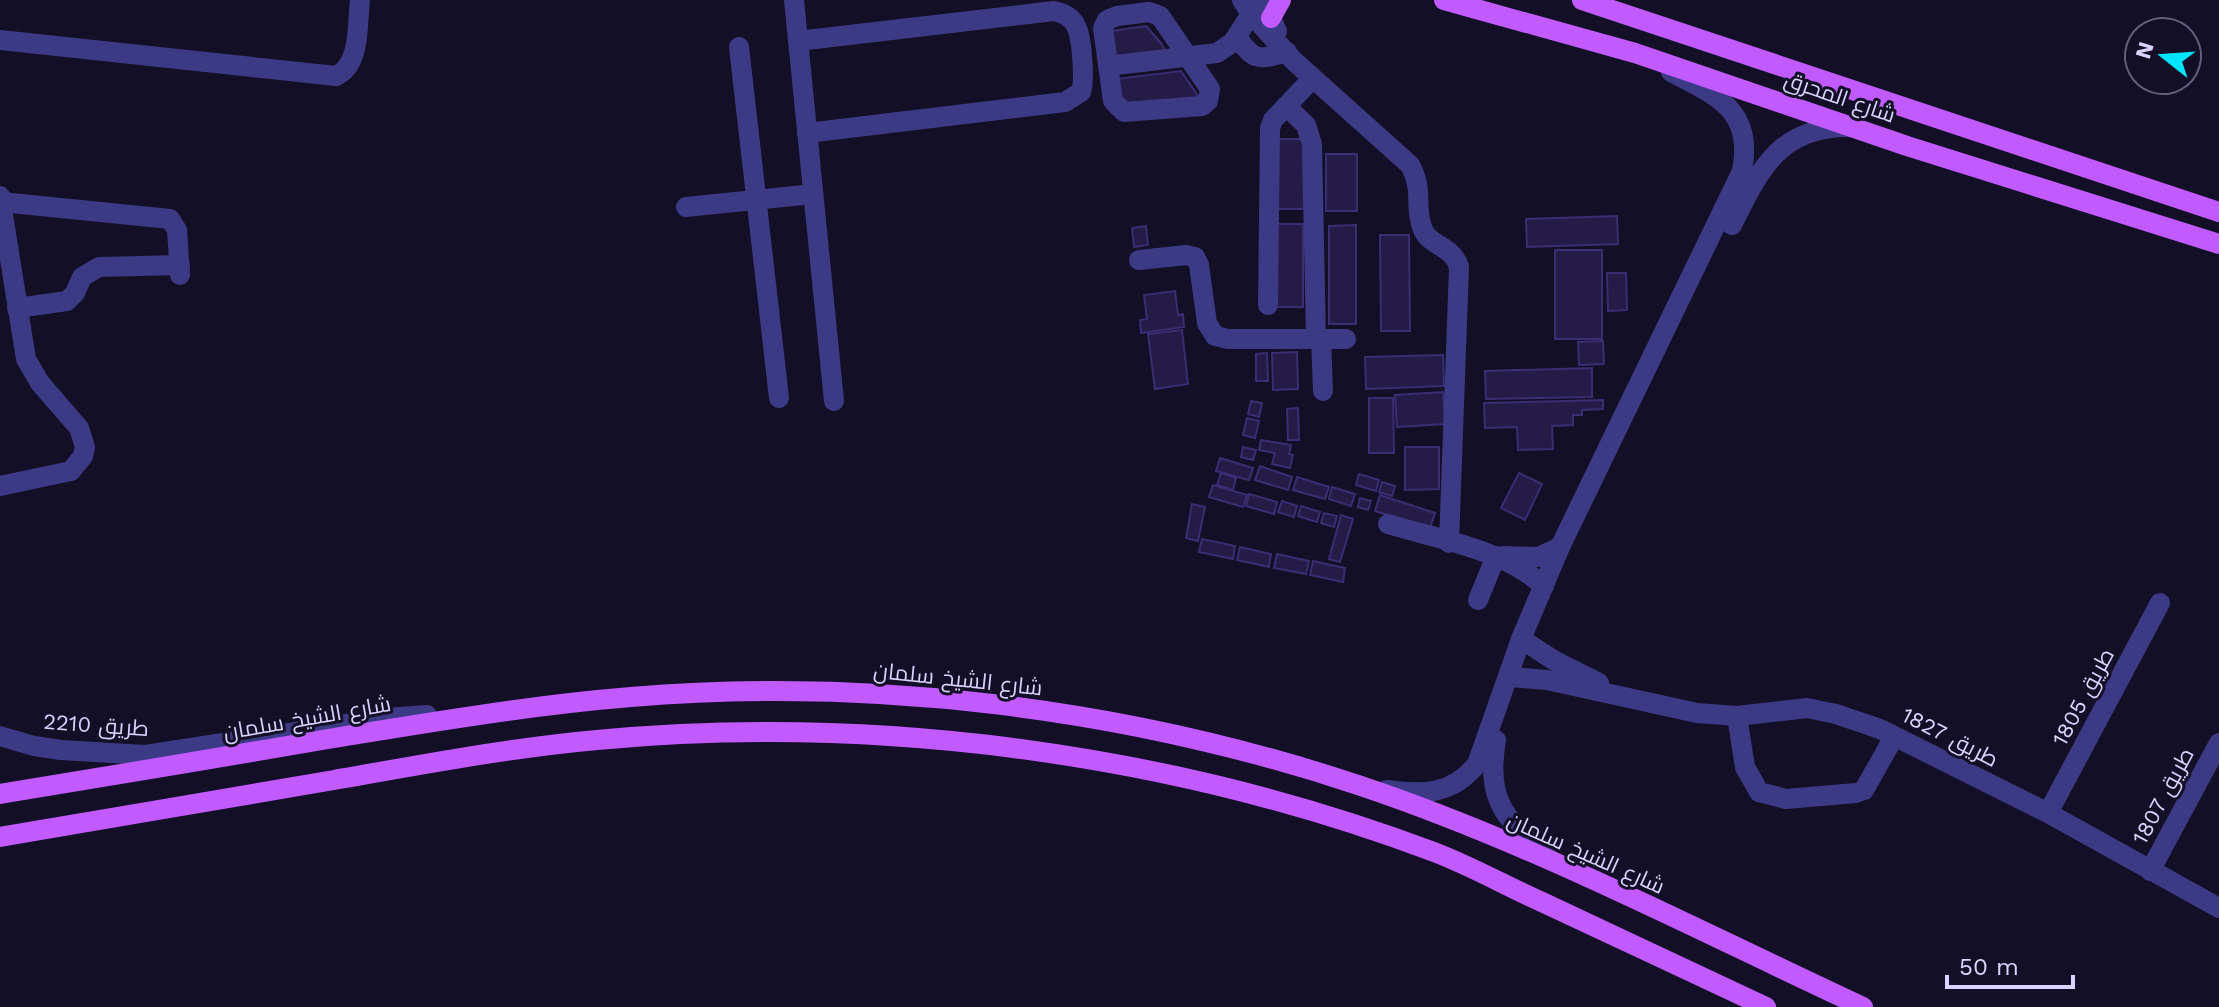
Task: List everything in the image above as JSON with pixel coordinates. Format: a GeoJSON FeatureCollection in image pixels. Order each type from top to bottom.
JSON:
{"type":"FeatureCollection","features":[{"type":"Feature","properties":{"kind":"main road","name":"شارع المحرق"},"geometry":{"type":"LineString","coordinates":[[1444,0],[1635,53],[1853,127],[2219,244]]}},
{"type":"Feature","properties":{"kind":"main road","name":"شارع المحرق"},"geometry":{"type":"LineString","coordinates":[[1582,0],[2219,212]]}},
{"type":"Feature","properties":{"kind":"main road","name":"شارع الشيخ سلمان"},"geometry":{"type":"LineString","coordinates":[[0,794],[475,715],[596,700],[717,692],[798,692],[920,698],[1027,709],[1120,724],[1265,758],[1439,814],[1556,864],[1863,1007]]}},
{"type":"Feature","properties":{"kind":"main road"},"geometry":{"type":"LineString","coordinates":[[0,837],[473,756],[597,740],[838,734],[958,743],[1077,758],[1196,781],[1312,812],[1437,853],[1766,1007]]}},
{"type":"Feature","properties":{"kind":"street"},"geometry":{"type":"LineString","coordinates":[[0,40],[336,76],[345,72],[354,54],[360,0]]}},
{"type":"Feature","properties":{"kind":"street"},"geometry":{"type":"LineString","coordinates":[[794,0],[834,401]]}},
{"type":"Feature","properties":{"kind":"street"},"geometry":{"type":"LineString","coordinates":[[1108,66],[1217,53],[1237,37],[1261,6],[1287,52],[1312,79],[1410,165],[1418,184],[1421,227],[1426,235],[1450,250],[1459,267],[1449,543]]}},
{"type":"Feature","properties":{"kind":"street"},"geometry":{"type":"LineString","coordinates":[[798,41],[1054,11],[1068,16],[1078,28],[1084,80],[1081,92],[1072,101],[807,133]]}},
{"type":"Feature","properties":{"kind":"street"},"geometry":{"type":"LineString","coordinates":[[1149,12],[1160,16],[1188,57],[1210,89],[1208,101],[1202,106],[1124,112],[1113,101],[1103,28],[1107,20],[1117,16],[1149,12]]}},
{"type":"Feature","properties":{"kind":"street"},"geometry":{"type":"LineString","coordinates":[[1237,37],[1249,53],[1258,58],[1287,52]]}},
{"type":"Feature","properties":{"kind":"street"},"geometry":{"type":"LineString","coordinates":[[739,47],[779,398]]}},
{"type":"Feature","properties":{"kind":"street"},"geometry":{"type":"LineString","coordinates":[[1556,864],[1502,810],[1494,790],[1492,766],[1497,735],[1525,641],[1560,547],[1736,186],[1746,155],[1740,123],[1721,98],[1635,53]]}},
{"type":"Feature","properties":{"kind":"street"},"geometry":{"type":"LineString","coordinates":[[1268,305],[1270,128],[1273,120],[1312,79]]}},
{"type":"Feature","properties":{"kind":"street"},"geometry":{"type":"LineString","coordinates":[[1286,106],[1306,125],[1311,136],[1318,339],[1323,391]]}},
{"type":"Feature","properties":{"kind":"street"},"geometry":{"type":"LineString","coordinates":[[1525,641],[1567,550],[1757,176],[1772,156],[1794,139],[1822,128],[1853,127]]}},
{"type":"Feature","properties":{"kind":"street"},"geometry":{"type":"LineString","coordinates":[[686,207],[813,194]]}},
{"type":"Feature","properties":{"kind":"street"},"geometry":{"type":"LineString","coordinates":[[0,196],[23,347],[32,371],[79,428],[85,447],[83,456],[71,471],[0,486]]}},
{"type":"Feature","properties":{"kind":"street"},"geometry":{"type":"LineString","coordinates":[[1,202],[170,219],[177,230],[180,270],[93,269],[82,277],[75,293],[67,301],[17,308]]}},
{"type":"Feature","properties":{"kind":"street"},"geometry":{"type":"LineString","coordinates":[[1139,260],[1186,255],[1195,257],[1199,265],[1207,323],[1215,336],[1228,339],[1346,339]]}},
{"type":"Feature","properties":{"kind":"street"},"geometry":{"type":"LineString","coordinates":[[1388,524],[1496,556],[1521,568],[1544,586]]}},
{"type":"Feature","properties":{"kind":"street"},"geometry":{"type":"LineString","coordinates":[[1496,556],[1538,557],[1560,547]]}},
{"type":"Feature","properties":{"kind":"street"},"geometry":{"type":"LineString","coordinates":[[1478,600],[1496,556]]}},
{"type":"Feature","properties":{"kind":"street","name":"طريق 1805"},"geometry":{"type":"LineString","coordinates":[[2048,813],[2160,603]]}},
{"type":"Feature","properties":{"kind":"street","name":"طريق 1827"},"geometry":{"type":"LineString","coordinates":[[1525,641],[1555,661],[1635,700]]}},
{"type":"Feature","properties":{"kind":"street"},"geometry":{"type":"LineString","coordinates":[[1356,785],[1412,794],[1436,791],[1465,779],[1484,750],[1513,677]]}},
{"type":"Feature","properties":{"kind":"street","name":"طريق 1827"},"geometry":{"type":"LineString","coordinates":[[1513,677],[1547,680],[1697,713],[1737,716],[1807,708],[1836,714],[1894,737],[2048,813],[2219,908]]}},
{"type":"Feature","properties":{"kind":"street","name":"طريق 2210"},"geometry":{"type":"LineString","coordinates":[[0,736],[61,750],[145,755],[386,718],[475,715]]}},
{"type":"Feature","properties":{"kind":"street"},"geometry":{"type":"LineString","coordinates":[[1737,716],[1745,767],[1759,792],[1774,798],[1864,790],[1894,737]]}},
{"type":"Feature","properties":{"kind":"street","name":"طريق 1807"},"geometry":{"type":"LineString","coordinates":[[2150,871],[2219,743]]}},
{"type":"Feature","properties":{"kind":"building"},"geometry":{"type":"Polygon","coordinates":[[[1146,26],[1167,54],[1114,60],[1111,31],[1146,26]]]}},
{"type":"Feature","properties":{"kind":"building"},"geometry":{"type":"Polygon","coordinates":[[[1181,71],[1200,99],[1121,106],[1116,79],[1181,71]]]}},
{"type":"Feature","properties":{"kind":"building"},"geometry":{"type":"Polygon","coordinates":[[[1273,139],[1303,139],[1304,209],[1274,209],[1273,139]]]}},
{"type":"Feature","properties":{"kind":"building"},"geometry":{"type":"Polygon","coordinates":[[[1326,154],[1357,154],[1357,211],[1326,211],[1326,154]]]}},
{"type":"Feature","properties":{"kind":"building"},"geometry":{"type":"Polygon","coordinates":[[[1617,216],[1618,244],[1527,247],[1526,219],[1617,216]]]}},
{"type":"Feature","properties":{"kind":"building"},"geometry":{"type":"Polygon","coordinates":[[[1275,224],[1303,224],[1303,307],[1275,307],[1275,224]]]}},
{"type":"Feature","properties":{"kind":"building"},"geometry":{"type":"Polygon","coordinates":[[[1356,225],[1356,324],[1329,324],[1329,226],[1356,225]]]}},
{"type":"Feature","properties":{"kind":"building"},"geometry":{"type":"Polygon","coordinates":[[[1146,226],[1148,245],[1134,247],[1132,228],[1146,226]]]}},
{"type":"Feature","properties":{"kind":"building"},"geometry":{"type":"Polygon","coordinates":[[[1380,235],[1409,235],[1410,331],[1381,331],[1380,235]]]}},
{"type":"Feature","properties":{"kind":"building"},"geometry":{"type":"Polygon","coordinates":[[[1555,250],[1602,250],[1602,339],[1555,339],[1555,250]]]}},
{"type":"Feature","properties":{"kind":"building"},"geometry":{"type":"Polygon","coordinates":[[[1607,273],[1626,273],[1627,310],[1608,311],[1607,273]]]}},
{"type":"Feature","properties":{"kind":"building"},"geometry":{"type":"Polygon","coordinates":[[[1175,291],[1178,315],[1183,314],[1184,327],[1141,333],[1140,320],[1147,319],[1144,295],[1175,291]]]}},
{"type":"Feature","properties":{"kind":"building"},"geometry":{"type":"Polygon","coordinates":[[[1182,330],[1188,384],[1155,389],[1148,334],[1182,330]]]}},
{"type":"Feature","properties":{"kind":"building"},"geometry":{"type":"Polygon","coordinates":[[[1603,341],[1604,364],[1579,365],[1578,342],[1603,341]]]}},
{"type":"Feature","properties":{"kind":"building"},"geometry":{"type":"Polygon","coordinates":[[[1297,352],[1298,389],[1273,390],[1272,353],[1297,352]]]}},
{"type":"Feature","properties":{"kind":"building"},"geometry":{"type":"Polygon","coordinates":[[[1267,353],[1268,381],[1256,381],[1256,354],[1267,353]]]}},
{"type":"Feature","properties":{"kind":"building"},"geometry":{"type":"Polygon","coordinates":[[[1443,355],[1444,386],[1366,389],[1365,357],[1443,355]]]}},
{"type":"Feature","properties":{"kind":"building"},"geometry":{"type":"Polygon","coordinates":[[[1592,368],[1592,397],[1486,399],[1485,371],[1592,368]]]}},
{"type":"Feature","properties":{"kind":"building"},"geometry":{"type":"Polygon","coordinates":[[[1443,392],[1445,424],[1397,427],[1395,395],[1443,392]]]}},
{"type":"Feature","properties":{"kind":"building"},"geometry":{"type":"Polygon","coordinates":[[[1369,398],[1393,398],[1394,453],[1369,453],[1369,398]]]}},
{"type":"Feature","properties":{"kind":"building"},"geometry":{"type":"Polygon","coordinates":[[[1603,400],[1603,409],[1582,410],[1582,415],[1573,415],[1573,425],[1552,426],[1553,449],[1518,450],[1517,427],[1485,428],[1484,403],[1603,400]]]}},
{"type":"Feature","properties":{"kind":"building"},"geometry":{"type":"Polygon","coordinates":[[[1251,401],[1262,403],[1259,417],[1248,414],[1251,401]]]}},
{"type":"Feature","properties":{"kind":"building"},"geometry":{"type":"Polygon","coordinates":[[[1298,408],[1299,440],[1288,440],[1287,409],[1298,408]]]}},
{"type":"Feature","properties":{"kind":"building"},"geometry":{"type":"Polygon","coordinates":[[[1247,418],[1259,421],[1255,438],[1243,435],[1247,418]]]}},
{"type":"Feature","properties":{"kind":"building"},"geometry":{"type":"Polygon","coordinates":[[[1261,440],[1291,445],[1289,454],[1293,455],[1290,468],[1272,464],[1275,453],[1259,450],[1261,440]]]}},
{"type":"Feature","properties":{"kind":"building"},"geometry":{"type":"Polygon","coordinates":[[[1243,447],[1256,450],[1253,460],[1241,457],[1243,447]]]}},
{"type":"Feature","properties":{"kind":"building"},"geometry":{"type":"Polygon","coordinates":[[[1405,447],[1439,447],[1439,489],[1405,490],[1405,447]]]}},
{"type":"Feature","properties":{"kind":"building"},"geometry":{"type":"Polygon","coordinates":[[[1220,458],[1253,468],[1249,480],[1216,471],[1220,458]]]}},
{"type":"Feature","properties":{"kind":"building"},"geometry":{"type":"Polygon","coordinates":[[[1260,466],[1292,477],[1288,490],[1255,480],[1260,466]]]}},
{"type":"Feature","properties":{"kind":"building"},"geometry":{"type":"Polygon","coordinates":[[[1221,473],[1236,478],[1233,490],[1217,485],[1221,473]]]}},
{"type":"Feature","properties":{"kind":"building"},"geometry":{"type":"Polygon","coordinates":[[[1519,473],[1542,484],[1525,520],[1501,508],[1519,473]]]}},
{"type":"Feature","properties":{"kind":"building"},"geometry":{"type":"Polygon","coordinates":[[[1359,474],[1379,480],[1376,491],[1356,485],[1359,474]]]}},
{"type":"Feature","properties":{"kind":"building"},"geometry":{"type":"Polygon","coordinates":[[[1297,477],[1329,487],[1325,499],[1293,490],[1297,477]]]}},
{"type":"Feature","properties":{"kind":"building"},"geometry":{"type":"Polygon","coordinates":[[[1382,482],[1395,486],[1392,496],[1379,492],[1382,482]]]}},
{"type":"Feature","properties":{"kind":"building"},"geometry":{"type":"Polygon","coordinates":[[[1213,485],[1247,495],[1243,507],[1209,497],[1213,485]]]}},
{"type":"Feature","properties":{"kind":"building"},"geometry":{"type":"Polygon","coordinates":[[[1332,487],[1355,494],[1351,506],[1329,499],[1332,487]]]}},
{"type":"Feature","properties":{"kind":"building"},"geometry":{"type":"Polygon","coordinates":[[[1249,494],[1277,502],[1274,514],[1246,506],[1249,494]]]}},
{"type":"Feature","properties":{"kind":"building"},"geometry":{"type":"Polygon","coordinates":[[[1380,495],[1435,513],[1430,528],[1375,511],[1380,495]]]}},
{"type":"Feature","properties":{"kind":"building"},"geometry":{"type":"Polygon","coordinates":[[[1360,498],[1371,501],[1368,510],[1358,507],[1360,498]]]}},
{"type":"Feature","properties":{"kind":"building"},"geometry":{"type":"Polygon","coordinates":[[[1282,501],[1297,506],[1294,517],[1278,512],[1282,501]]]}},
{"type":"Feature","properties":{"kind":"building"},"geometry":{"type":"Polygon","coordinates":[[[1192,504],[1205,507],[1198,541],[1186,538],[1192,504]]]}},
{"type":"Feature","properties":{"kind":"building"},"geometry":{"type":"Polygon","coordinates":[[[1301,506],[1320,512],[1317,522],[1298,516],[1301,506]]]}},
{"type":"Feature","properties":{"kind":"building"},"geometry":{"type":"Polygon","coordinates":[[[1324,513],[1337,516],[1334,527],[1321,523],[1324,513]]]}},
{"type":"Feature","properties":{"kind":"building"},"geometry":{"type":"Polygon","coordinates":[[[1341,515],[1353,519],[1340,562],[1329,559],[1341,515]]]}},
{"type":"Feature","properties":{"kind":"building"},"geometry":{"type":"Polygon","coordinates":[[[1202,539],[1235,546],[1233,559],[1199,552],[1202,539]]]}},
{"type":"Feature","properties":{"kind":"building"},"geometry":{"type":"Polygon","coordinates":[[[1240,547],[1271,554],[1269,567],[1237,560],[1240,547]]]}},
{"type":"Feature","properties":{"kind":"building"},"geometry":{"type":"Polygon","coordinates":[[[1277,554],[1309,561],[1306,574],[1274,568],[1277,554]]]}},
{"type":"Feature","properties":{"kind":"building"},"geometry":{"type":"Polygon","coordinates":[[[1313,561],[1345,568],[1343,582],[1310,575],[1313,561]]]}}]}
